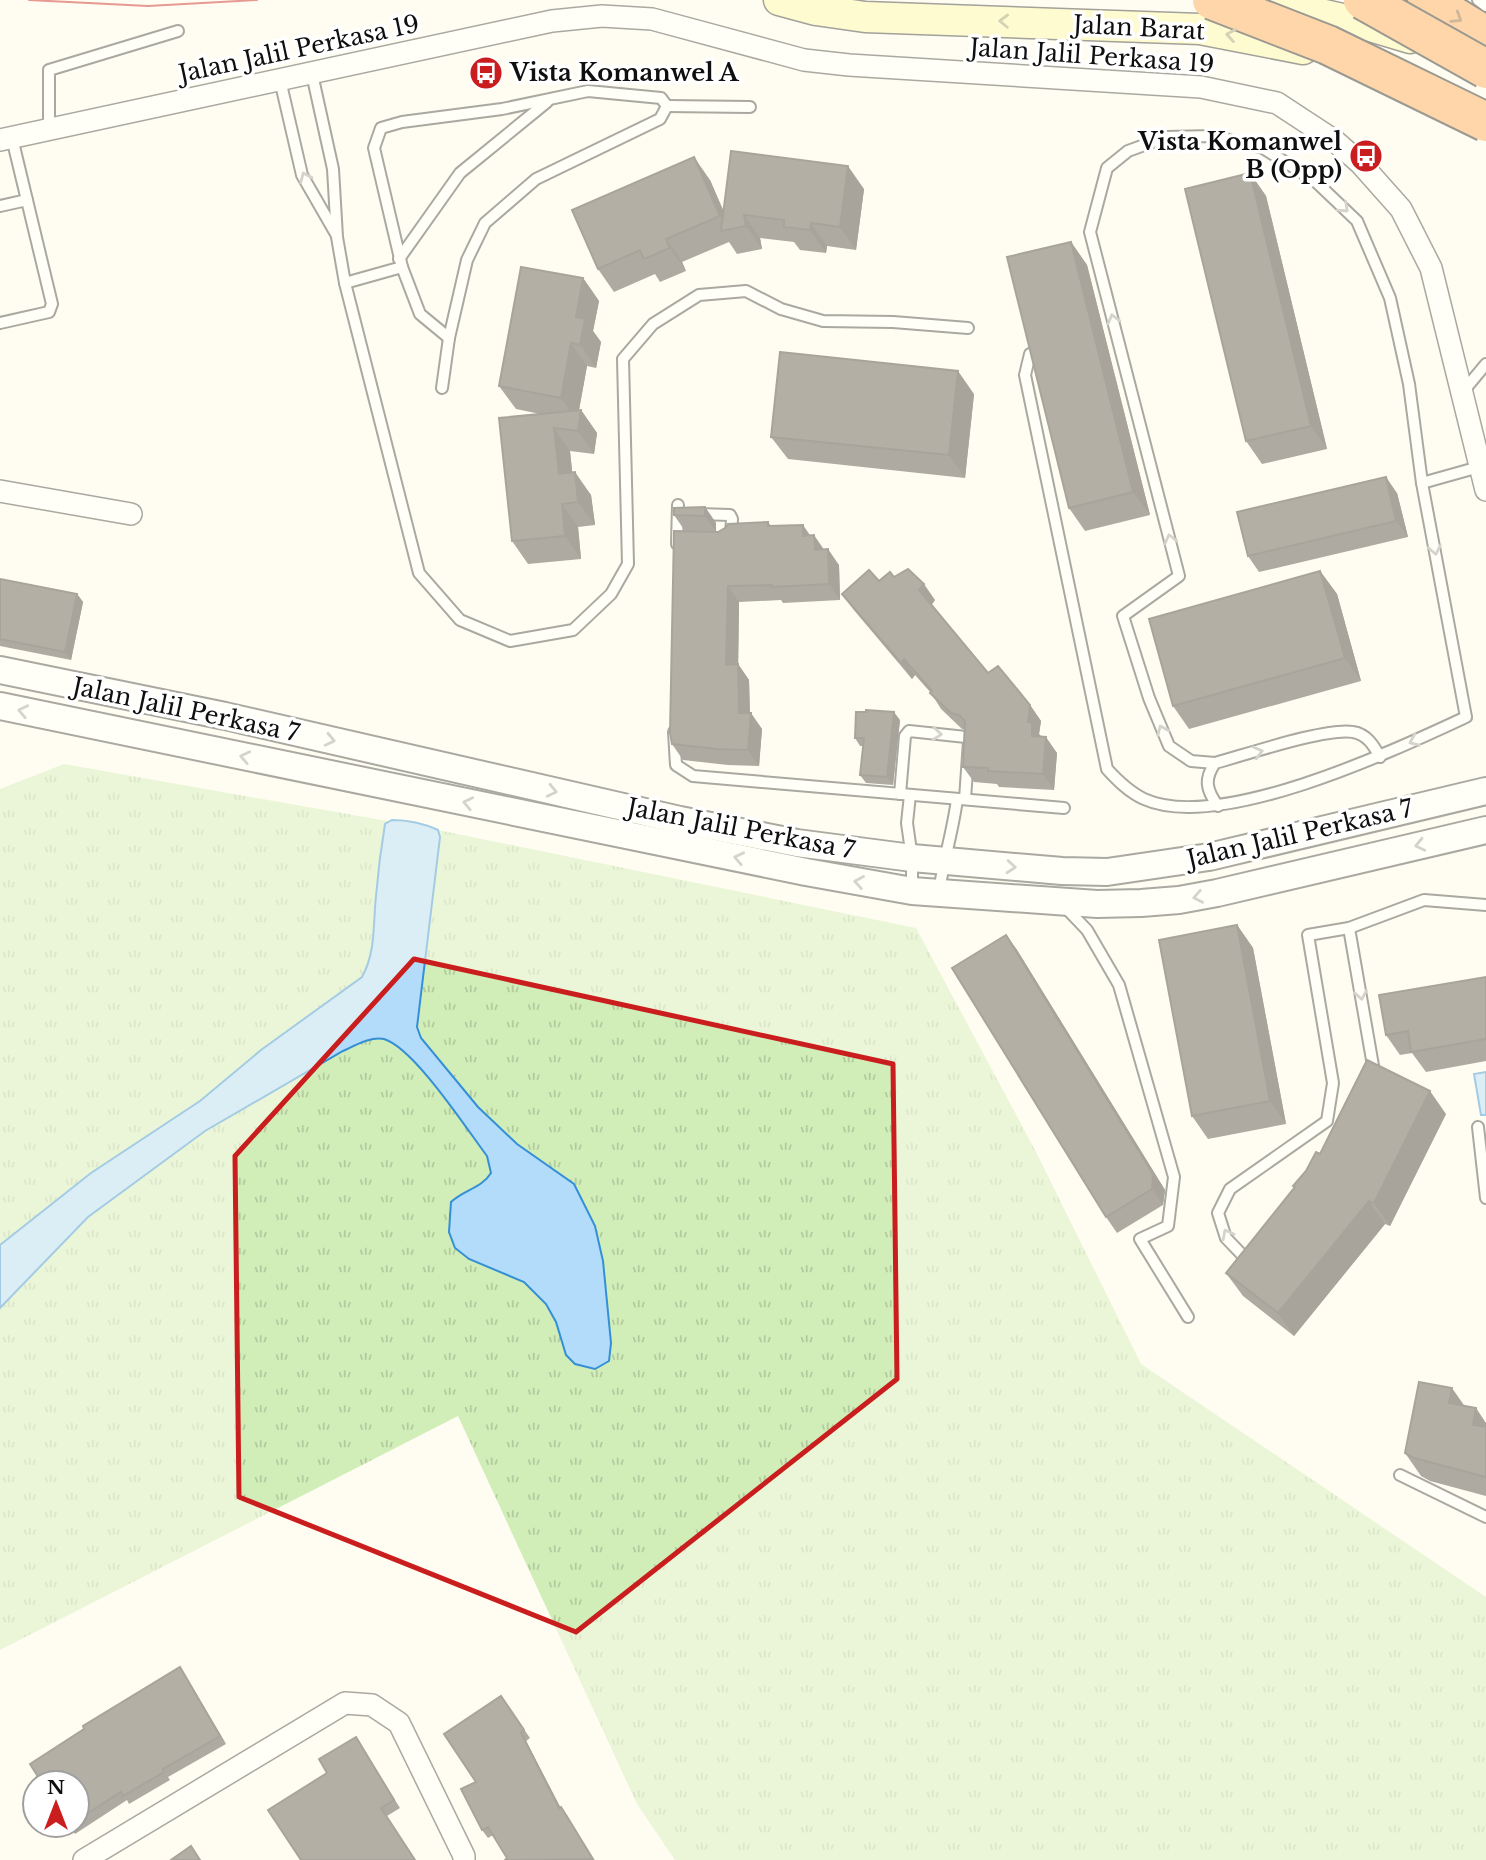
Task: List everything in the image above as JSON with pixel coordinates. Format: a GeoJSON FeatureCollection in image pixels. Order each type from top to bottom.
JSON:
{"type":"FeatureCollection","features":[{"type":"Feature","properties":{"kind":"highway"},"geometry":{"type":"LineString","coordinates":[[1212,0],[1328,45],[1486,120]]}},
{"type":"Feature","properties":{"kind":"highway"},"geometry":{"type":"LineString","coordinates":[[1427,0],[1486,36]]}},
{"type":"Feature","properties":{"kind":"highway"},"geometry":{"type":"LineString","coordinates":[[1361,12],[1486,69]]}},
{"type":"Feature","properties":{"kind":"main road","name":"Jalan Barat"},"geometry":{"type":"LineString","coordinates":[[779,0],[816,10],[865,17],[1200,29],[1345,59],[1486,120]]}},
{"type":"Feature","properties":{"kind":"main road"},"geometry":{"type":"LineString","coordinates":[[1258,0],[1361,12],[1486,76]]}},
{"type":"Feature","properties":{"kind":"street"},"geometry":{"type":"LineString","coordinates":[[1345,59],[1361,12],[1391,0]]}},
{"type":"Feature","properties":{"kind":"street","name":"Jalan Jalil Perkasa 19"},"geometry":{"type":"LineString","coordinates":[[6,139],[552,21],[602,16],[652,19],[804,60],[1201,87],[1277,103],[1335,141],[1401,209],[1431,268],[1486,490]]}},
{"type":"Feature","properties":{"kind":"street"},"geometry":{"type":"LineString","coordinates":[[0,491],[131,514]]}},
{"type":"Feature","properties":{"kind":"street","name":"Jalan Jalil Perkasa 7"},"geometry":{"type":"LineString","coordinates":[[0,670],[225,716],[719,828],[797,843],[912,858],[1062,871],[1107,872],[1209,857],[1482,788]]}},
{"type":"Feature","properties":{"kind":"street","name":"Jalan Jalil Perkasa 7"},"geometry":{"type":"LineString","coordinates":[[0,706],[806,872],[912,891],[1097,904],[1179,900],[1486,830]]}},
{"type":"Feature","properties":{"kind":"street"},"geometry":{"type":"LineString","coordinates":[[84,1860],[345,1703],[372,1705],[400,1723],[464,1860]]}},
{"type":"Feature","properties":{"kind":"lane"},"geometry":{"type":"LineString","coordinates":[[1478,0],[1486,6]]}},
{"type":"Feature","properties":{"kind":"lane"},"geometry":{"type":"LineString","coordinates":[[49,130],[49,70],[178,31]]}},
{"type":"Feature","properties":{"kind":"lane"},"geometry":{"type":"LineString","coordinates":[[312,74],[332,169],[337,237],[345,283],[419,573],[460,620],[510,641],[573,630],[611,594],[628,564],[622,359],[653,324],[699,295],[746,291],[781,309],[823,321],[893,322],[968,328]]}},
{"type":"Feature","properties":{"kind":"lane"},"geometry":{"type":"LineString","coordinates":[[280,80],[302,175],[337,237]]}},
{"type":"Feature","properties":{"kind":"lane"},"geometry":{"type":"LineString","coordinates":[[449,338],[420,314],[401,263],[374,148],[381,128],[402,122],[502,109],[588,91],[661,98],[667,106]]}},
{"type":"Feature","properties":{"kind":"lane"},"geometry":{"type":"LineString","coordinates":[[345,283],[401,263],[460,173],[550,99]]}},
{"type":"Feature","properties":{"kind":"lane"},"geometry":{"type":"LineString","coordinates":[[667,106],[750,107]]}},
{"type":"Feature","properties":{"kind":"lane"},"geometry":{"type":"LineString","coordinates":[[442,388],[449,338],[467,260],[485,223],[536,180],[660,119],[667,106]]}},
{"type":"Feature","properties":{"kind":"lane"},"geometry":{"type":"LineString","coordinates":[[1030,354],[1025,375],[1107,769],[1126,789],[1147,800],[1179,806],[1217,806],[1296,787],[1380,757],[1466,717],[1422,483],[1409,384],[1390,298],[1357,221],[1315,181],[1264,148],[1213,136],[1166,137],[1128,151],[1107,168],[1090,232],[1179,576],[1123,616],[1149,698],[1169,746],[1191,761],[1215,763],[1327,733],[1354,732],[1371,741],[1380,757]]}},
{"type":"Feature","properties":{"kind":"lane"},"geometry":{"type":"LineString","coordinates":[[0,323],[49,312],[52,304],[27,200],[6,139]]}},
{"type":"Feature","properties":{"kind":"lane"},"geometry":{"type":"LineString","coordinates":[[0,206],[27,200]]}},
{"type":"Feature","properties":{"kind":"lane"},"geometry":{"type":"LineString","coordinates":[[1461,394],[1486,364]]}},
{"type":"Feature","properties":{"kind":"lane"},"geometry":{"type":"LineString","coordinates":[[1422,483],[1479,467]]}},
{"type":"Feature","properties":{"kind":"lane"},"geometry":{"type":"LineString","coordinates":[[677,552],[678,509],[730,515],[731,538],[715,540]]}},
{"type":"Feature","properties":{"kind":"lane"},"geometry":{"type":"LineString","coordinates":[[677,539],[690,539]]}},
{"type":"Feature","properties":{"kind":"lane"},"geometry":{"type":"LineString","coordinates":[[674,723],[673,749],[676,765],[693,776],[1063,808]]}},
{"type":"Feature","properties":{"kind":"lane"},"geometry":{"type":"LineString","coordinates":[[912,891],[912,858],[905,794],[905,736],[909,731],[966,737],[970,741],[961,799],[943,861],[939,893]]}},
{"type":"Feature","properties":{"kind":"lane"},"geometry":{"type":"LineString","coordinates":[[1215,763],[1208,773],[1206,784],[1217,806]]}},
{"type":"Feature","properties":{"kind":"lane"},"geometry":{"type":"LineString","coordinates":[[1261,1255],[1252,1266],[1226,1238],[1218,1213],[1230,1189],[1327,1121],[1333,1083],[1308,935],[1349,928],[1424,900],[1486,905]]}},
{"type":"Feature","properties":{"kind":"lane"},"geometry":{"type":"LineString","coordinates":[[1059,901],[1087,930],[1119,985],[1174,1177],[1168,1226],[1140,1239],[1188,1317]]}},
{"type":"Feature","properties":{"kind":"lane"},"geometry":{"type":"LineString","coordinates":[[1349,928],[1375,1078],[1369,1089]]}},
{"type":"Feature","properties":{"kind":"lane"},"geometry":{"type":"LineString","coordinates":[[1478,1127],[1486,1198]]}},
{"type":"Feature","properties":{"kind":"lane"},"geometry":{"type":"LineString","coordinates":[[1400,1475],[1486,1517]]}},
{"type":"Feature","properties":{"kind":"highlighted area"},"geometry":{"type":"Polygon","coordinates":[[[414,959],[893,1064],[897,1379],[576,1632],[239,1497],[235,1156],[414,959]]]}},
{"type":"Feature","properties":{"kind":"green space"},"geometry":{"type":"Polygon","coordinates":[[[64,764],[387,821],[401,820],[438,830],[916,928],[1035,1150],[1141,1364],[1486,1597],[1486,1860],[675,1860],[637,1804],[458,1416],[0,1650],[0,789],[64,764]]]}},
{"type":"Feature","properties":{"kind":"water"},"geometry":{"type":"Polygon","coordinates":[[[392,820],[427,826],[438,830],[440,837],[417,1027],[421,1038],[478,1107],[517,1144],[574,1184],[595,1226],[603,1261],[611,1343],[609,1361],[595,1369],[575,1364],[566,1355],[556,1322],[546,1304],[524,1282],[469,1259],[455,1248],[449,1232],[451,1202],[478,1186],[491,1173],[487,1156],[410,1057],[396,1045],[379,1038],[343,1051],[205,1131],[88,1217],[0,1308],[0,1245],[91,1173],[200,1101],[261,1050],[362,977],[372,948],[385,824],[392,820]]]}},
{"type":"Feature","properties":{"kind":"water"},"geometry":{"type":"Polygon","coordinates":[[[1486,1072],[1486,1115],[1481,1115],[1474,1074],[1486,1072]]]}},
{"type":"Feature","properties":{"kind":"building"},"geometry":{"type":"Polygon","coordinates":[[[731,151],[848,166],[840,227],[811,223],[810,230],[784,227],[784,220],[744,215],[746,226],[721,231],[731,151]]]}},
{"type":"Feature","properties":{"kind":"building"},"geometry":{"type":"Polygon","coordinates":[[[694,157],[720,216],[666,239],[670,248],[644,259],[640,250],[598,269],[572,210],[694,157]]]}},
{"type":"Feature","properties":{"kind":"building"},"geometry":{"type":"Polygon","coordinates":[[[1250,173],[1311,426],[1246,441],[1185,189],[1250,173]]]}},
{"type":"Feature","properties":{"kind":"building"},"geometry":{"type":"Polygon","coordinates":[[[1071,242],[1133,492],[1069,508],[1007,257],[1071,242]]]}},
{"type":"Feature","properties":{"kind":"building"},"geometry":{"type":"Polygon","coordinates":[[[521,267],[583,278],[576,317],[585,319],[580,345],[571,343],[561,398],[499,386],[521,267]]]}},
{"type":"Feature","properties":{"kind":"building"},"geometry":{"type":"Polygon","coordinates":[[[780,352],[958,371],[949,455],[771,437],[780,352]]]}},
{"type":"Feature","properties":{"kind":"building"},"geometry":{"type":"Polygon","coordinates":[[[581,410],[578,431],[554,428],[559,474],[575,472],[578,502],[562,504],[565,536],[512,541],[499,418],[581,410]]]}},
{"type":"Feature","properties":{"kind":"building"},"geometry":{"type":"Polygon","coordinates":[[[1386,477],[1396,521],[1248,556],[1237,512],[1386,477]]]}},
{"type":"Feature","properties":{"kind":"building"},"geometry":{"type":"Polygon","coordinates":[[[705,507],[705,516],[674,515],[674,508],[705,507]]]}},
{"type":"Feature","properties":{"kind":"building"},"geometry":{"type":"Polygon","coordinates":[[[768,522],[768,526],[803,525],[803,536],[814,535],[815,550],[828,549],[829,584],[728,586],[726,665],[738,664],[739,713],[751,713],[748,750],[672,744],[670,733],[674,531],[718,532],[728,524],[768,522]]]}},
{"type":"Feature","properties":{"kind":"building"},"geometry":{"type":"Polygon","coordinates":[[[908,569],[924,584],[919,590],[988,673],[998,666],[1030,705],[1028,722],[1032,723],[1032,736],[1046,737],[1043,774],[963,767],[965,721],[959,715],[951,713],[930,693],[932,691],[904,659],[901,663],[842,594],[869,570],[879,581],[890,572],[894,577],[908,569]]]}},
{"type":"Feature","properties":{"kind":"building"},"geometry":{"type":"Polygon","coordinates":[[[1320,571],[1345,658],[1173,706],[1149,619],[1320,571]]]}},
{"type":"Feature","properties":{"kind":"building"},"geometry":{"type":"Polygon","coordinates":[[[0,579],[77,594],[65,652],[0,639],[0,579]]]}},
{"type":"Feature","properties":{"kind":"building"},"geometry":{"type":"Polygon","coordinates":[[[856,712],[894,712],[887,777],[860,775],[864,738],[855,738],[856,712]]]}},
{"type":"Feature","properties":{"kind":"building"},"geometry":{"type":"Polygon","coordinates":[[[1237,925],[1270,1101],[1192,1116],[1159,940],[1237,925]]]}},
{"type":"Feature","properties":{"kind":"building"},"geometry":{"type":"Polygon","coordinates":[[[1006,935],[1153,1174],[1152,1189],[1106,1217],[952,968],[1006,935]]]}},
{"type":"Feature","properties":{"kind":"building"},"geometry":{"type":"Polygon","coordinates":[[[1486,977],[1486,1039],[1411,1052],[1408,1031],[1386,1035],[1379,995],[1486,977]]]}},
{"type":"Feature","properties":{"kind":"building"},"geometry":{"type":"Polygon","coordinates":[[[1367,1060],[1430,1091],[1374,1203],[1369,1201],[1278,1313],[1226,1273],[1295,1187],[1293,1186],[1306,1171],[1316,1152],[1320,1154],[1367,1060]]]}},
{"type":"Feature","properties":{"kind":"building"},"geometry":{"type":"Polygon","coordinates":[[[1419,1382],[1452,1388],[1449,1403],[1476,1408],[1473,1425],[1486,1427],[1486,1477],[1414,1458],[1405,1453],[1419,1382]]]}},
{"type":"Feature","properties":{"kind":"building"},"geometry":{"type":"Polygon","coordinates":[[[180,1667],[220,1736],[123,1796],[121,1792],[91,1811],[91,1769],[33,1769],[30,1764],[84,1729],[83,1726],[180,1667]]]}},
{"type":"Feature","properties":{"kind":"building"},"geometry":{"type":"Polygon","coordinates":[[[501,1696],[524,1730],[521,1733],[559,1808],[561,1807],[593,1859],[505,1860],[507,1858],[488,1827],[482,1830],[461,1789],[476,1782],[444,1734],[501,1696]]]}},
{"type":"Feature","properties":{"kind":"building"},"geometry":{"type":"Polygon","coordinates":[[[356,1737],[394,1800],[381,1808],[415,1860],[301,1860],[268,1810],[327,1773],[319,1759],[356,1737]]]}},
{"type":"Feature","properties":{"kind":"building"},"geometry":{"type":"Polygon","coordinates":[[[191,1846],[200,1860],[171,1860],[191,1846]]]}},
{"type":"Feature","properties":{"kind":"tram line"},"geometry":{"type":"LineString","coordinates":[[29,0],[148,6],[257,0]]}},
{"type":"Feature","properties":{"kind":"place","name":"Vista Komanwel A"},"geometry":{"type":"Point","coordinates":[486,73]}},
{"type":"Feature","properties":{"kind":"place","name":"Vista Komanwel B (Opp)"},"geometry":{"type":"Point","coordinates":[1366,156]}}]}
